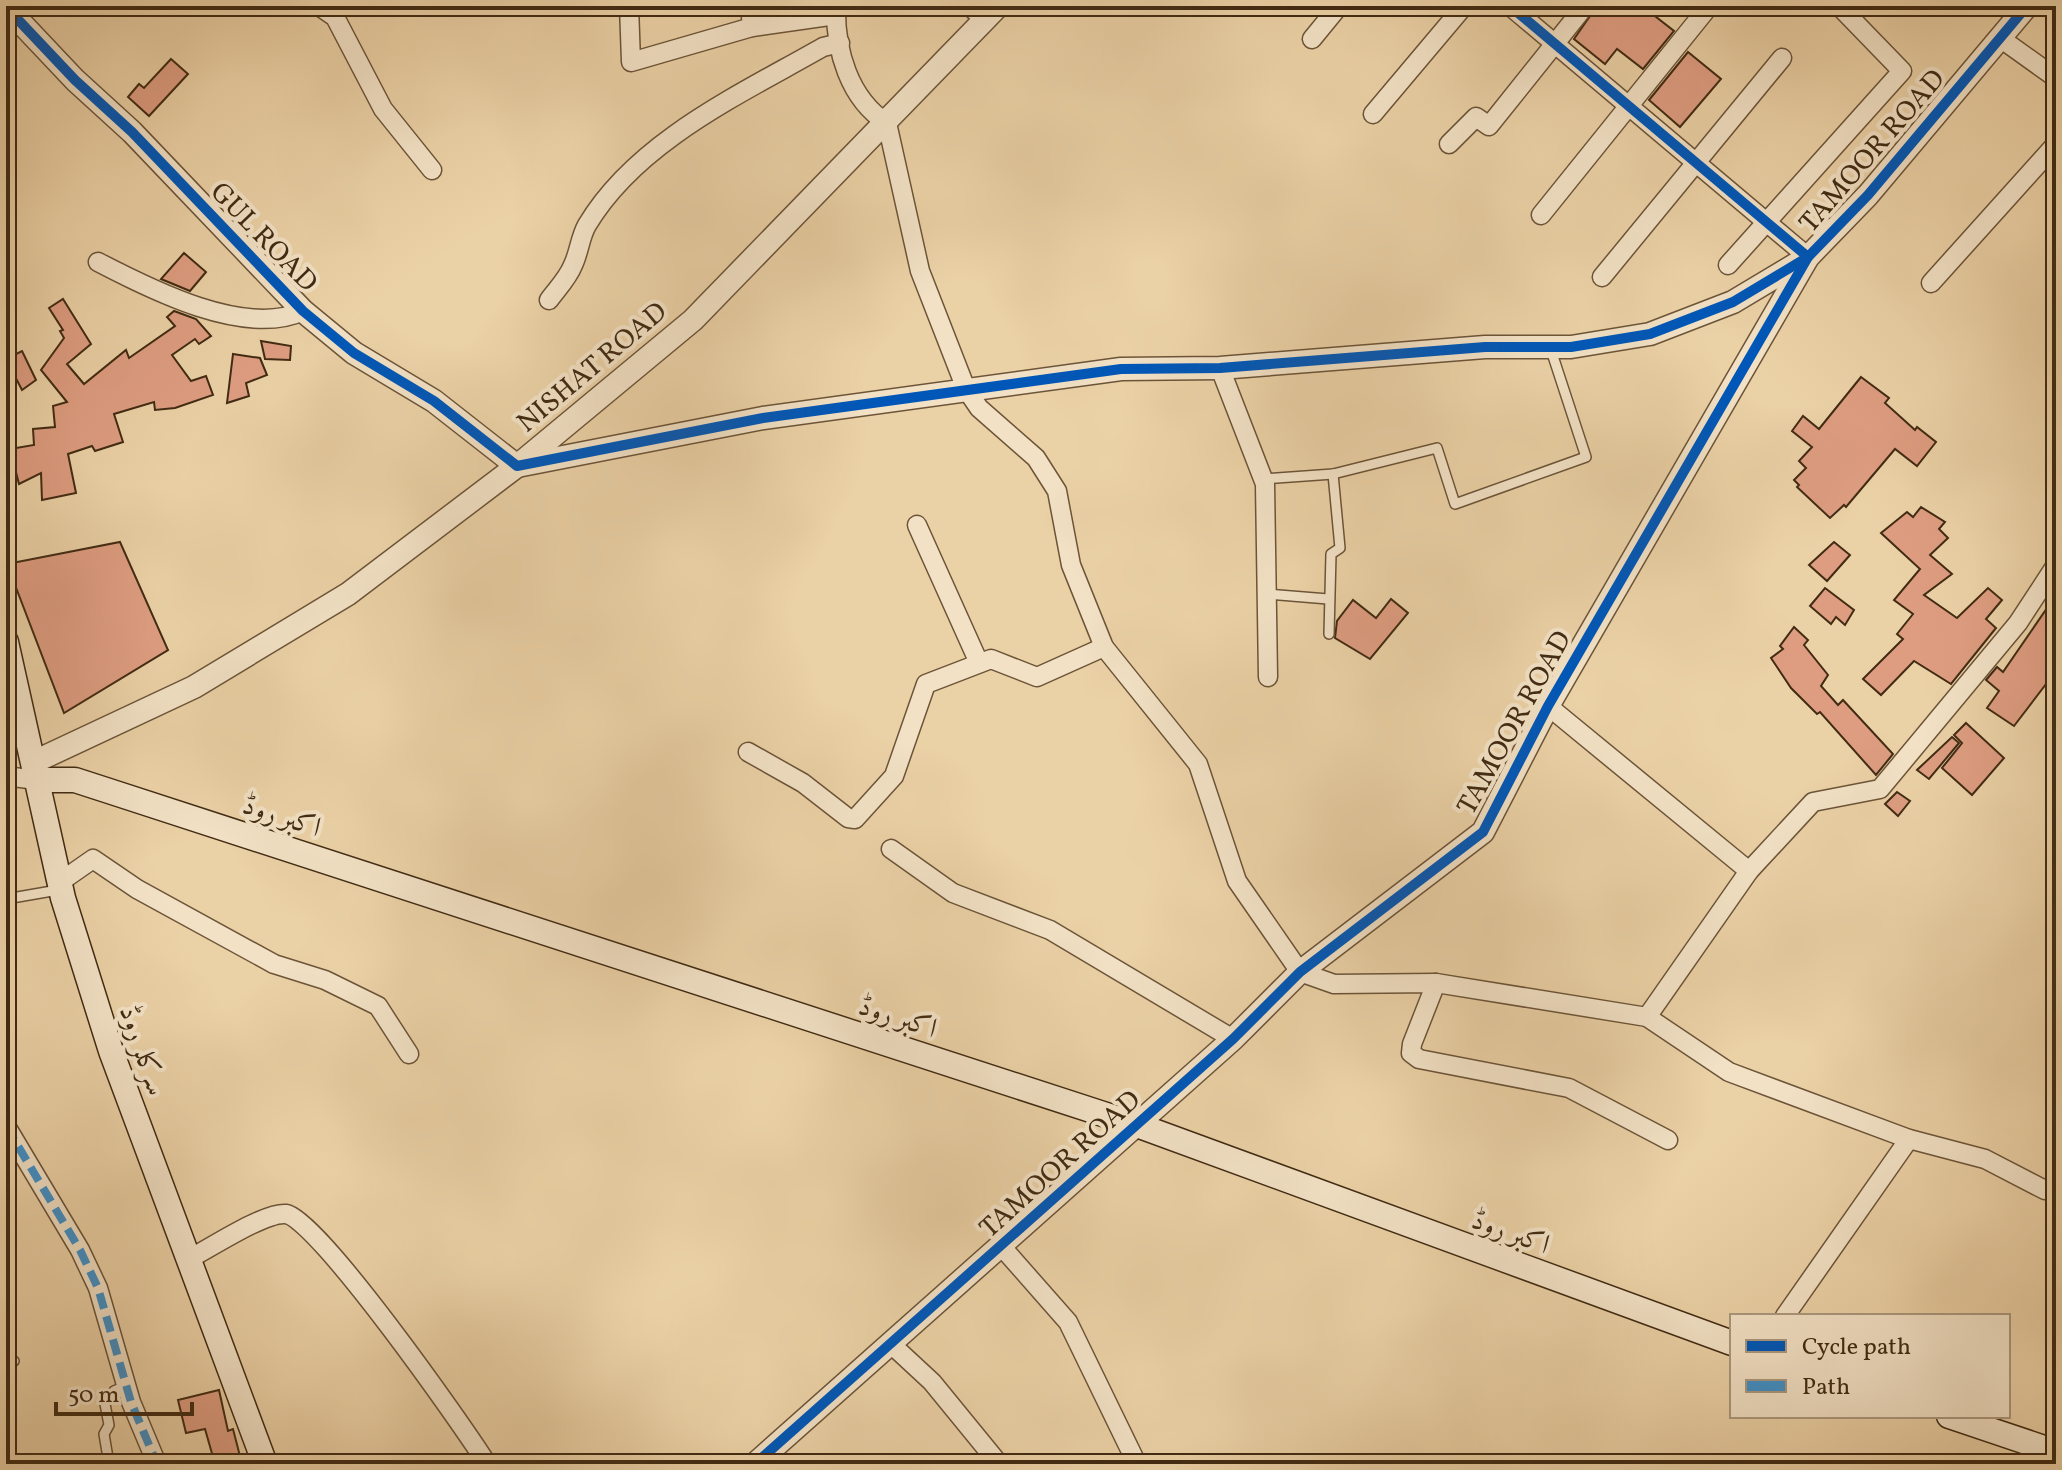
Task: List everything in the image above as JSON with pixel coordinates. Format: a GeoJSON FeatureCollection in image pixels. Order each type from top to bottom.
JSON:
{"type":"FeatureCollection","features":[{"type":"Feature","properties":{"kind":"main road","name":"سرکلر روڈ"},"geometry":{"type":"LineString","coordinates":[[6,642],[61,886],[111,1051],[265,1464]]}},
{"type":"Feature","properties":{"kind":"main road","name":"اکبر روڈ"},"geometry":{"type":"LineString","coordinates":[[35,771],[75,780],[1137,1125],[1730,1342]]}},
{"type":"Feature","properties":{"kind":"main road"},"geometry":{"type":"LineString","coordinates":[[1955,1418],[2056,1452]]}},
{"type":"Feature","properties":{"kind":"street"},"geometry":{"type":"LineString","coordinates":[[629,6],[631,62],[752,27],[836,10],[846,73],[869,112],[887,123],[920,271],[966,389],[979,408],[1036,458],[1057,491],[1071,565],[1104,647],[1198,764],[1237,881],[1300,972],[1334,984],[1436,983],[1647,1017],[1729,1072],[1909,1139],[1985,1159],[2045,1190],[2056,1185]]}},
{"type":"Feature","properties":{"kind":"street"},"geometry":{"type":"LineString","coordinates":[[750,6],[752,27]]}},
{"type":"Feature","properties":{"kind":"street"},"geometry":{"type":"LineString","coordinates":[[1312,39],[1339,6]]}},
{"type":"Feature","properties":{"kind":"street"},"geometry":{"type":"LineString","coordinates":[[1373,114],[1464,6]]}},
{"type":"Feature","properties":{"kind":"street"},"geometry":{"type":"LineString","coordinates":[[517,466],[763,418],[1121,369],[1220,368],[1485,347],[1571,347],[1650,334],[1733,302],[1808,257],[1510,6]]}},
{"type":"Feature","properties":{"kind":"street"},"geometry":{"type":"LineString","coordinates":[[1449,144],[1476,117],[1489,126],[1585,6]]}},
{"type":"Feature","properties":{"kind":"street"},"geometry":{"type":"LineString","coordinates":[[1728,265],[1902,71],[1839,6]]}},
{"type":"Feature","properties":{"kind":"street","name":"TAMOOR ROAD"},"geometry":{"type":"LineString","coordinates":[[755,1464],[1233,1039],[1300,972],[1483,832],[1548,706],[1808,257],[1868,195],[2027,6]]}},
{"type":"Feature","properties":{"kind":"street","name":"GUL ROAD"},"geometry":{"type":"LineString","coordinates":[[6,7],[75,80],[132,132],[303,311],[354,353],[434,401],[517,466]]}},
{"type":"Feature","properties":{"kind":"street"},"geometry":{"type":"LineString","coordinates":[[324,7],[335,17],[383,109],[432,170]]}},
{"type":"Feature","properties":{"kind":"street"},"geometry":{"type":"LineString","coordinates":[[1541,215],[1706,10]]}},
{"type":"Feature","properties":{"kind":"street","name":"NISHAT ROAD"},"geometry":{"type":"LineString","coordinates":[[35,771],[194,687],[348,594],[517,466],[693,320],[887,123],[984,11]]}},
{"type":"Feature","properties":{"kind":"street"},"geometry":{"type":"LineString","coordinates":[[2000,38],[2056,78]]}},
{"type":"Feature","properties":{"kind":"street"},"geometry":{"type":"LineString","coordinates":[[549,300],[572,268],[586,226],[621,182],[660,148],[722,105],[823,47],[840,43]]}},
{"type":"Feature","properties":{"kind":"street"},"geometry":{"type":"LineString","coordinates":[[1602,277],[1782,58]]}},
{"type":"Feature","properties":{"kind":"street"},"geometry":{"type":"LineString","coordinates":[[1931,283],[2056,144]]}},
{"type":"Feature","properties":{"kind":"street"},"geometry":{"type":"LineString","coordinates":[[98,262],[156,293],[228,314],[287,318],[303,311]]}},
{"type":"Feature","properties":{"kind":"street"},"geometry":{"type":"LineString","coordinates":[[1220,368],[1263,479],[1268,677]]}},
{"type":"Feature","properties":{"kind":"street"},"geometry":{"type":"LineString","coordinates":[[917,525],[979,663]]}},
{"type":"Feature","properties":{"kind":"street"},"geometry":{"type":"LineString","coordinates":[[1647,1017],[1749,871],[1813,802],[1880,789],[2018,623],[2056,565]]}},
{"type":"Feature","properties":{"kind":"street"},"geometry":{"type":"LineString","coordinates":[[748,752],[803,783],[848,818],[855,819],[894,776],[926,684],[991,659],[1037,677],[1104,647]]}},
{"type":"Feature","properties":{"kind":"street"},"geometry":{"type":"LineString","coordinates":[[1548,706],[1749,871]]}},
{"type":"Feature","properties":{"kind":"street"},"geometry":{"type":"LineString","coordinates":[[6,776],[35,771]]}},
{"type":"Feature","properties":{"kind":"street"},"geometry":{"type":"LineString","coordinates":[[891,849],[953,893],[1050,930],[1233,1039]]}},
{"type":"Feature","properties":{"kind":"street"},"geometry":{"type":"LineString","coordinates":[[61,886],[93,859],[137,889],[274,964],[325,980],[378,1006],[409,1054]]}},
{"type":"Feature","properties":{"kind":"street"},"geometry":{"type":"LineString","coordinates":[[1436,983],[1411,1053],[1419,1059],[1569,1088],[1668,1140]]}},
{"type":"Feature","properties":{"kind":"street"},"geometry":{"type":"LineString","coordinates":[[6,1126],[80,1250],[98,1288],[126,1386],[157,1464]]}},
{"type":"Feature","properties":{"kind":"street"},"geometry":{"type":"LineString","coordinates":[[1786,1314],[1860,1204],[1909,1139]]}},
{"type":"Feature","properties":{"kind":"street"},"geometry":{"type":"LineString","coordinates":[[187,1260],[269,1217],[285,1214],[301,1220],[341,1265],[459,1421],[487,1464]]}},
{"type":"Feature","properties":{"kind":"street"},"geometry":{"type":"LineString","coordinates":[[1002,1247],[1068,1322],[1137,1464]]}},
{"type":"Feature","properties":{"kind":"street"},"geometry":{"type":"LineString","coordinates":[[891,1344],[932,1382],[999,1464]]}},
{"type":"Feature","properties":{"kind":"lane"},"geometry":{"type":"LineString","coordinates":[[1263,479],[1333,474],[1437,448],[1455,504],[1586,457],[1550,347]]}},
{"type":"Feature","properties":{"kind":"lane"},"geometry":{"type":"LineString","coordinates":[[1329,634],[1331,554],[1340,548],[1333,474]]}},
{"type":"Feature","properties":{"kind":"lane"},"geometry":{"type":"LineString","coordinates":[[1267,594],[1328,599]]}},
{"type":"Feature","properties":{"kind":"lane"},"geometry":{"type":"LineString","coordinates":[[6,899],[61,886]]}},
{"type":"Feature","properties":{"kind":"lane"},"geometry":{"type":"LineString","coordinates":[[109,1464],[104,1434],[109,1425],[105,1404],[114,1391],[126,1386]]}},
{"type":"Feature","properties":{"kind":"building"},"geometry":{"type":"Polygon","coordinates":[[[1597,6],[1642,6],[1674,31],[1643,69],[1617,49],[1605,64],[1574,39],[1597,6]]]}},
{"type":"Feature","properties":{"kind":"building"},"geometry":{"type":"Polygon","coordinates":[[[1688,52],[1721,79],[1680,127],[1649,100],[1688,52]]]}},
{"type":"Feature","properties":{"kind":"building"},"geometry":{"type":"Polygon","coordinates":[[[171,59],[188,74],[149,116],[128,97],[139,84],[144,88],[171,59]]]}},
{"type":"Feature","properties":{"kind":"building"},"geometry":{"type":"Polygon","coordinates":[[[184,253],[206,272],[190,291],[161,279],[184,253]]]}},
{"type":"Feature","properties":{"kind":"building"},"geometry":{"type":"Polygon","coordinates":[[[63,299],[91,344],[67,364],[84,384],[126,350],[129,358],[175,326],[167,317],[174,311],[196,319],[211,336],[199,344],[195,339],[172,355],[191,381],[206,376],[213,395],[175,408],[155,410],[154,402],[114,414],[123,442],[95,451],[92,446],[68,454],[76,493],[42,500],[41,473],[19,484],[10,449],[34,445],[33,429],[55,427],[53,406],[67,402],[41,370],[64,338],[60,331],[63,330],[49,308],[63,299]]]}},
{"type":"Feature","properties":{"kind":"building"},"geometry":{"type":"Polygon","coordinates":[[[261,341],[291,346],[290,360],[265,359],[261,341]]]}},
{"type":"Feature","properties":{"kind":"building"},"geometry":{"type":"Polygon","coordinates":[[[22,351],[36,380],[22,390],[6,359],[22,351]]]}},
{"type":"Feature","properties":{"kind":"building"},"geometry":{"type":"Polygon","coordinates":[[[233,354],[260,358],[267,375],[246,383],[249,396],[227,403],[233,354]]]}},
{"type":"Feature","properties":{"kind":"building"},"geometry":{"type":"Polygon","coordinates":[[[1861,377],[1889,398],[1885,403],[1915,430],[1917,427],[1936,442],[1917,466],[1895,449],[1846,507],[1844,505],[1830,518],[1797,487],[1799,485],[1794,480],[1806,468],[1799,461],[1812,447],[1792,431],[1803,416],[1819,429],[1861,377]]]}},
{"type":"Feature","properties":{"kind":"building"},"geometry":{"type":"Polygon","coordinates":[[[1921,507],[1945,522],[1939,529],[1948,538],[1930,555],[1952,574],[1924,595],[1957,618],[1988,588],[2002,600],[1986,619],[1996,628],[1951,684],[1914,661],[1881,695],[1863,679],[1903,639],[1897,634],[1913,614],[1894,600],[1920,569],[1881,533],[1907,512],[1913,517],[1921,507]]]}},
{"type":"Feature","properties":{"kind":"building"},"geometry":{"type":"Polygon","coordinates":[[[120,542],[168,650],[64,713],[7,564],[120,542]]]}},
{"type":"Feature","properties":{"kind":"building"},"geometry":{"type":"Polygon","coordinates":[[[1834,542],[1850,555],[1827,581],[1809,565],[1834,542]]]}},
{"type":"Feature","properties":{"kind":"building"},"geometry":{"type":"Polygon","coordinates":[[[1825,588],[1854,610],[1845,625],[1836,617],[1831,624],[1810,606],[1825,588]]]}},
{"type":"Feature","properties":{"kind":"building"},"geometry":{"type":"Polygon","coordinates":[[[2056,595],[2056,671],[2014,726],[1987,708],[1999,691],[1986,680],[1997,667],[2003,672],[2056,595]]]}},
{"type":"Feature","properties":{"kind":"building"},"geometry":{"type":"Polygon","coordinates":[[[1391,599],[1408,613],[1370,659],[1335,638],[1337,621],[1353,600],[1376,618],[1391,599]]]}},
{"type":"Feature","properties":{"kind":"building"},"geometry":{"type":"Polygon","coordinates":[[[1794,627],[1808,640],[1804,645],[1828,675],[1821,686],[1838,705],[1843,700],[1893,754],[1876,775],[1820,712],[1817,714],[1791,688],[1771,658],[1783,649],[1780,646],[1794,627]]]}},
{"type":"Feature","properties":{"kind":"building"},"geometry":{"type":"Polygon","coordinates":[[[1966,723],[2004,758],[1972,795],[1942,768],[1962,743],[1954,735],[1966,723]]]}},
{"type":"Feature","properties":{"kind":"building"},"geometry":{"type":"Polygon","coordinates":[[[1952,737],[1959,743],[1929,779],[1917,770],[1952,737]]]}},
{"type":"Feature","properties":{"kind":"building"},"geometry":{"type":"Polygon","coordinates":[[[1897,792],[1910,801],[1898,816],[1885,804],[1897,792]]]}},
{"type":"Feature","properties":{"kind":"building"},"geometry":{"type":"Polygon","coordinates":[[[219,1390],[228,1431],[233,1429],[242,1464],[215,1464],[205,1429],[186,1433],[178,1400],[219,1390]]]}},
{"type":"Feature","properties":{"kind":"marked path"},"geometry":{"type":"LineString","coordinates":[[6,1126],[80,1250],[98,1288],[131,1402],[157,1464]]}},
{"type":"Feature","properties":{"kind":"cycle path"},"geometry":{"type":"LineString","coordinates":[[6,7],[75,80],[132,132],[303,311],[354,353],[434,401],[517,466],[763,418],[1121,369],[1220,368],[1485,347],[1571,347],[1650,334],[1733,302],[1808,257],[1510,6]]}},
{"type":"Feature","properties":{"kind":"cycle path"},"geometry":{"type":"LineString","coordinates":[[755,1464],[1233,1039],[1300,972],[1483,832],[1548,706],[1808,257],[1868,195],[2027,6]]}}]}
